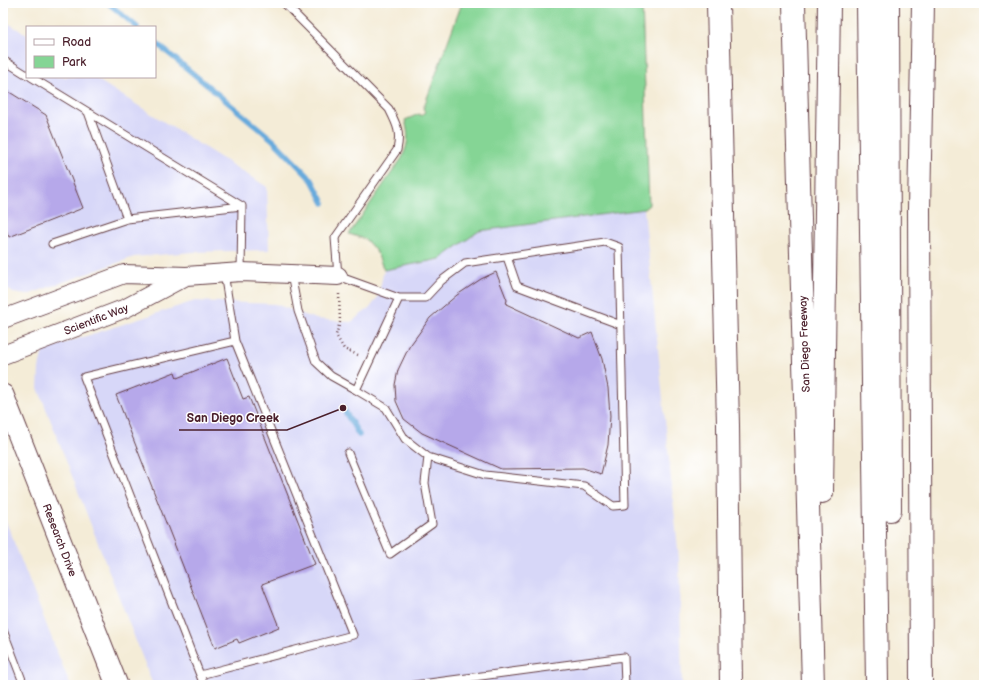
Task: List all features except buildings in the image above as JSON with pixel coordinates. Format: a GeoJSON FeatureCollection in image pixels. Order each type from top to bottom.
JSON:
{"type":"FeatureCollection","features":[{"type":"Feature","properties":{"kind":"highway"},"geometry":{"type":"LineString","coordinates":[[718,3],[728,425],[731,685]]}},
{"type":"Feature","properties":{"kind":"highway","name":"San Diego Freeway"},"geometry":{"type":"LineString","coordinates":[[794,3],[813,685]]}},
{"type":"Feature","properties":{"kind":"highway"},"geometry":{"type":"LineString","coordinates":[[819,685],[829,3]]}},
{"type":"Feature","properties":{"kind":"highway"},"geometry":{"type":"LineString","coordinates":[[868,3],[877,685]]}},
{"type":"Feature","properties":{"kind":"highway"},"geometry":{"type":"LineString","coordinates":[[888,3],[891,685]]}},
{"type":"Feature","properties":{"kind":"highway"},"geometry":{"type":"LineString","coordinates":[[922,685],[919,209],[923,3]]}},
{"type":"Feature","properties":{"kind":"main road","name":"Research Drive"},"geometry":{"type":"LineString","coordinates":[[3,395],[117,685]]}},
{"type":"Feature","properties":{"kind":"street","name":"Scientific Way"},"geometry":{"type":"LineString","coordinates":[[3,319],[124,274],[186,276],[232,273],[338,276]]}},
{"type":"Feature","properties":{"kind":"street","name":"Scientific Way"},"geometry":{"type":"LineString","coordinates":[[3,355],[126,308],[186,276]]}},
{"type":"Feature","properties":{"kind":"lane"},"geometry":{"type":"LineString","coordinates":[[284,3],[389,109],[399,131],[397,150],[335,238],[338,276],[399,298],[425,298],[441,281],[464,263],[605,242],[619,247],[625,506],[613,506],[584,486],[485,475],[428,457],[405,439],[386,408],[331,376],[316,362],[298,311],[291,274]]}},
{"type":"Feature","properties":{"kind":"lane"},"geometry":{"type":"LineString","coordinates":[[3,60],[26,74]]}},
{"type":"Feature","properties":{"kind":"lane"},"geometry":{"type":"LineString","coordinates":[[32,78],[242,206]]}},
{"type":"Feature","properties":{"kind":"lane"},"geometry":{"type":"LineString","coordinates":[[88,112],[127,219]]}},
{"type":"Feature","properties":{"kind":"lane"},"geometry":{"type":"LineString","coordinates":[[52,244],[127,219],[242,206]]}},
{"type":"Feature","properties":{"kind":"lane"},"geometry":{"type":"LineString","coordinates":[[200,675],[352,635],[235,341],[232,273],[242,206]]}},
{"type":"Feature","properties":{"kind":"lane"},"geometry":{"type":"LineString","coordinates":[[507,257],[517,286],[621,324]]}},
{"type":"Feature","properties":{"kind":"lane"},"geometry":{"type":"LineString","coordinates":[[356,390],[399,298]]}},
{"type":"Feature","properties":{"kind":"lane"},"geometry":{"type":"LineString","coordinates":[[204,685],[84,377],[235,341]]}},
{"type":"Feature","properties":{"kind":"lane"},"geometry":{"type":"LineString","coordinates":[[348,453],[390,554],[432,524],[425,483],[428,457]]}},
{"type":"Feature","properties":{"kind":"lane"},"geometry":{"type":"LineString","coordinates":[[3,630],[24,685]]}},
{"type":"Feature","properties":{"kind":"lane"},"geometry":{"type":"LineString","coordinates":[[414,685],[624,657],[625,685]]}},
{"type":"Feature","properties":{"kind":"path"},"geometry":{"type":"LineString","coordinates":[[338,276],[340,322],[336,335],[344,349],[370,361]]}},
{"type":"Feature","properties":{"kind":"shaded area"},"geometry":{"type":"Polygon","coordinates":[[[3,20],[26,34],[26,78],[95,78],[267,187],[269,250],[193,252],[134,257],[27,295],[13,293],[3,285],[3,20]]]}},
{"type":"Feature","properties":{"kind":"shaded area"},"geometry":{"type":"Polygon","coordinates":[[[644,209],[679,559],[682,685],[153,685],[38,388],[39,368],[43,350],[195,301],[275,304],[316,319],[351,322],[370,308],[378,297],[384,270],[440,259],[478,231],[644,209]]]}},
{"type":"Feature","properties":{"kind":"shaded area"},"geometry":{"type":"Polygon","coordinates":[[[3,514],[70,685],[3,685],[3,514]]]}},
{"type":"Feature","properties":{"kind":"green space"},"geometry":{"type":"Polygon","coordinates":[[[462,3],[642,3],[649,205],[644,209],[479,231],[440,259],[384,270],[376,251],[365,239],[349,234],[402,158],[408,139],[405,120],[419,114],[422,116],[425,111],[423,109],[462,3]]]}},
{"type":"Feature","properties":{"kind":"waterway"},"geometry":{"type":"LineString","coordinates":[[108,3],[136,26]]}},
{"type":"Feature","properties":{"kind":"waterway"},"geometry":{"type":"LineString","coordinates":[[156,43],[273,140],[312,180],[324,203]]}},
{"type":"Feature","properties":{"kind":"waterway"},"geometry":{"type":"LineString","coordinates":[[343,408],[359,435]]}},
{"type":"Feature","properties":{"kind":"place","name":"San Diego Creek"},"geometry":{"type":"Point","coordinates":[343,408]}}]}
